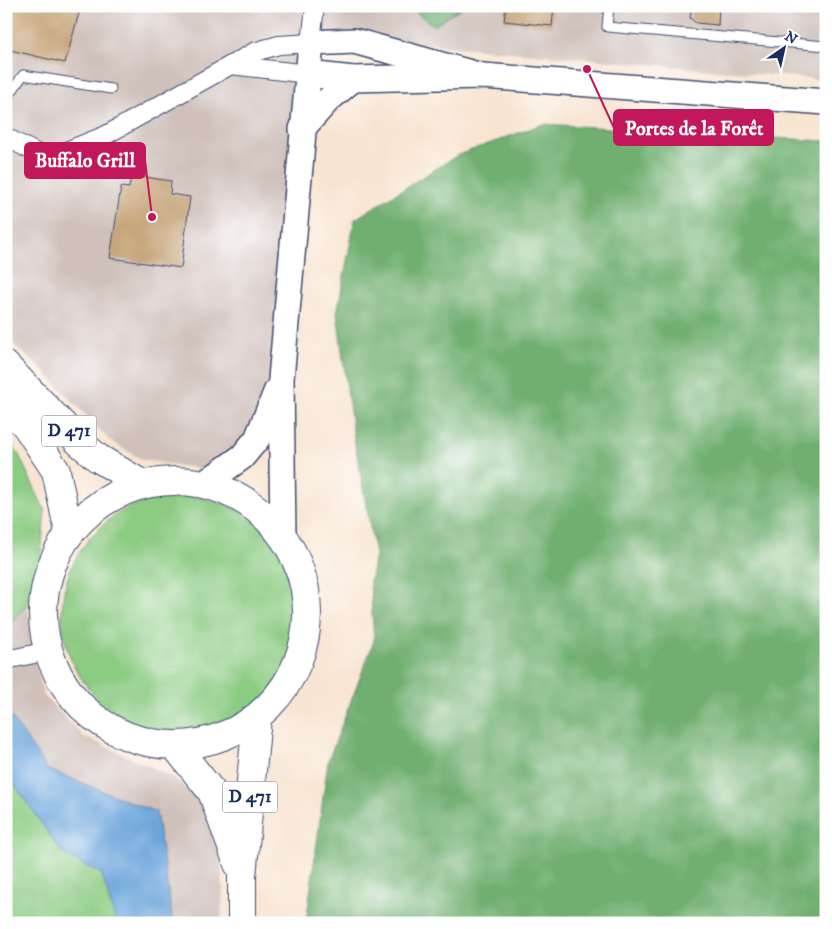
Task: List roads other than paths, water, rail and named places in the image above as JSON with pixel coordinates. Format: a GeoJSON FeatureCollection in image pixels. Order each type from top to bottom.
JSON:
{"type":"FeatureCollection","features":[{"type":"Feature","properties":{"kind":"main road"},"geometry":{"type":"LineString","coordinates":[[283,536],[281,379],[311,43],[354,41],[482,76]]}},
{"type":"Feature","properties":{"kind":"main road"},"geometry":{"type":"LineString","coordinates":[[308,74],[353,80],[482,76],[826,102]]}},
{"type":"Feature","properties":{"kind":"main road"},"geometry":{"type":"LineString","coordinates":[[302,129],[328,100],[353,80]]}},
{"type":"Feature","properties":{"kind":"main road","name":"D 471"},"geometry":{"type":"LineString","coordinates":[[6,366],[79,442],[98,458],[142,484]]}},
{"type":"Feature","properties":{"kind":"main road"},"geometry":{"type":"LineString","coordinates":[[204,484],[242,457],[257,439],[281,379]]}},
{"type":"Feature","properties":{"kind":"main road","name":"D 471"},"geometry":{"type":"LineString","coordinates":[[6,404],[27,427],[56,471],[69,533]]}},
{"type":"Feature","properties":{"kind":"main road"},"geometry":{"type":"LineString","coordinates":[[173,480],[204,484],[234,494],[262,512],[283,536],[302,572],[308,612],[302,652],[285,688],[257,718],[219,739],[175,746],[134,739],[96,719],[67,689],[48,652],[43,627],[44,594],[47,578],[56,554],[69,533],[84,516],[101,502],[142,484],[173,480]]}},
{"type":"Feature","properties":{"kind":"main road","name":"D 471"},"geometry":{"type":"LineString","coordinates":[[242,923],[242,876],[257,718]]}},
{"type":"Feature","properties":{"kind":"main road","name":"D 471"},"geometry":{"type":"LineString","coordinates":[[175,746],[212,792],[223,816],[242,876]]}},
{"type":"Feature","properties":{"kind":"street"},"geometry":{"type":"LineString","coordinates":[[6,136],[40,155],[56,155],[106,135],[254,52],[279,45],[311,43],[315,6]]}},
{"type":"Feature","properties":{"kind":"street"},"geometry":{"type":"LineString","coordinates":[[231,65],[308,74]]}},
{"type":"Feature","properties":{"kind":"street"},"geometry":{"type":"LineString","coordinates":[[6,660],[48,652]]}},
{"type":"Feature","properties":{"kind":"lane"},"geometry":{"type":"LineString","coordinates":[[609,6],[607,27],[826,46]]}},
{"type":"Feature","properties":{"kind":"lane"},"geometry":{"type":"LineString","coordinates":[[6,100],[22,75],[111,89]]}},
{"type":"Feature","properties":{"kind":"water"},"geometry":{"type":"Polygon","coordinates":[[[6,709],[47,769],[156,812],[173,923],[116,923],[102,874],[63,854],[6,772],[6,709]]]}},
{"type":"Feature","properties":{"kind":"place","name":"Portes de la Forêt"},"geometry":{"type":"Point","coordinates":[587,69]}},
{"type":"Feature","properties":{"kind":"place","name":"Buffalo Grill"},"geometry":{"type":"Point","coordinates":[152,217]}}]}
